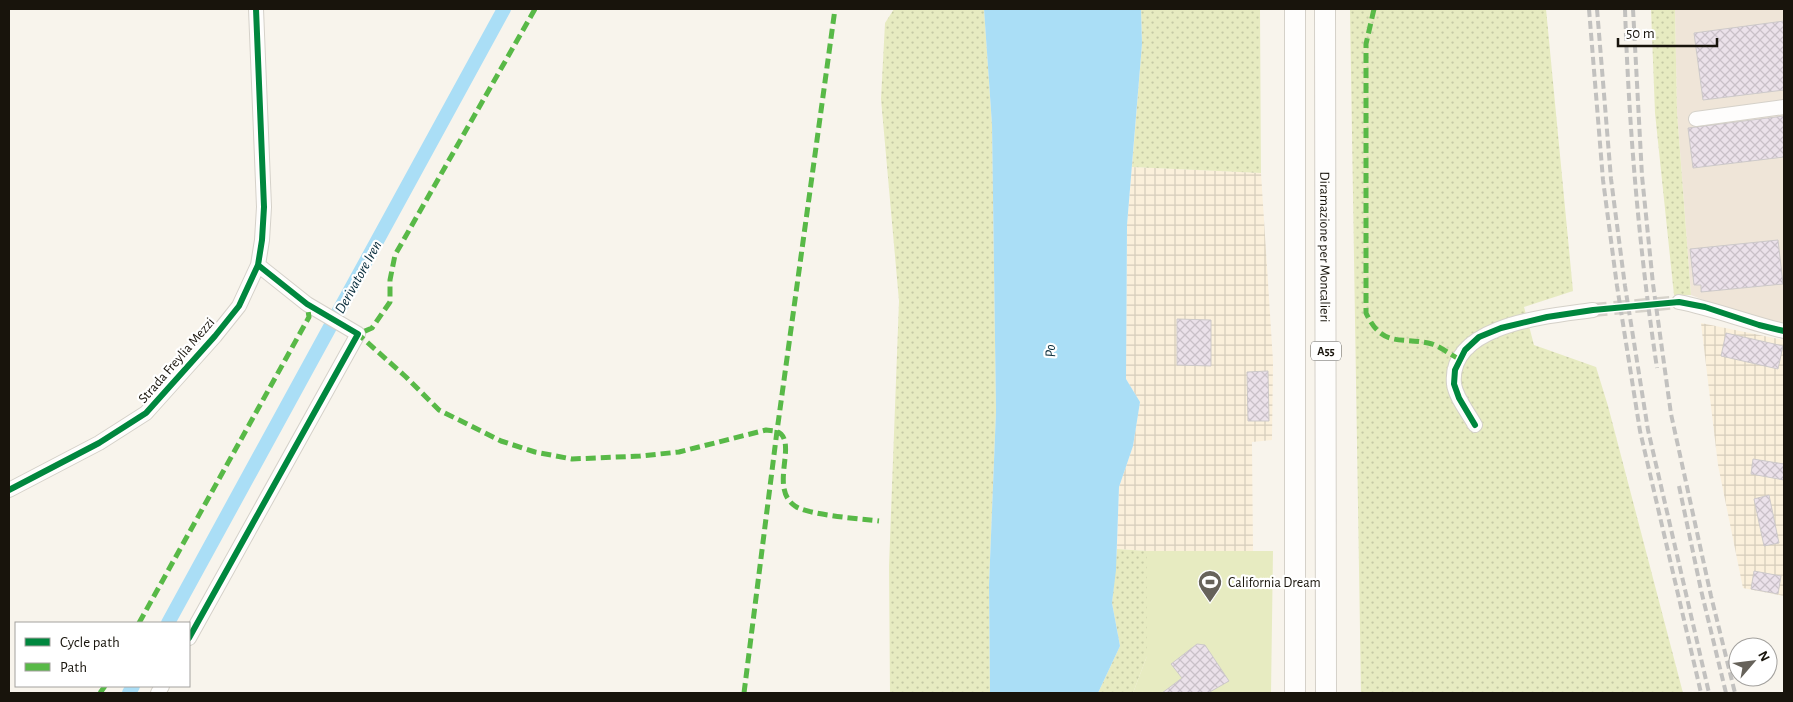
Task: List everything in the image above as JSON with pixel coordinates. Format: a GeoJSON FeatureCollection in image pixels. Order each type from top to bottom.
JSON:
{"type":"FeatureCollection","features":[{"type":"Feature","properties":{"kind":"highway","name":"A55"},"geometry":{"type":"LineString","coordinates":[[1295,9],[1295,693]]}},
{"type":"Feature","properties":{"kind":"highway","name":"Diramazione per Moncalieri"},"geometry":{"type":"LineString","coordinates":[[1325,9],[1326,693]]}},
{"type":"Feature","properties":{"kind":"street","name":"Strada Freylia Mezzi"},"geometry":{"type":"LineString","coordinates":[[9,490],[100,443],[146,413],[215,336],[239,306],[258,265],[264,207],[256,9]]}},
{"type":"Feature","properties":{"kind":"street"},"geometry":{"type":"LineString","coordinates":[[1696,118],[1784,107]]}},
{"type":"Feature","properties":{"kind":"street"},"geometry":{"type":"LineString","coordinates":[[190,636],[358,334],[307,304],[258,265]]}},
{"type":"Feature","properties":{"kind":"street"},"geometry":{"type":"LineString","coordinates":[[1679,302],[1705,307],[1759,325],[1784,331]]}},
{"type":"Feature","properties":{"kind":"street"},"geometry":{"type":"LineString","coordinates":[[1475,425],[1459,398],[1454,384],[1455,370],[1465,350],[1479,337],[1501,328],[1547,317],[1593,310]]}},
{"type":"Feature","properties":{"kind":"shaded area"},"geometry":{"type":"Polygon","coordinates":[[[1675,9],[1784,9],[1784,325],[1747,317],[1691,295],[1677,112],[1675,9]]]}},
{"type":"Feature","properties":{"kind":"shaded area"},"geometry":{"type":"Polygon","coordinates":[[[1132,167],[1261,173],[1273,361],[1272,440],[1252,442],[1253,551],[1147,551],[1117,549],[1119,487],[1133,446],[1140,402],[1126,379],[1127,225],[1132,167]]]}},
{"type":"Feature","properties":{"kind":"shaded area"},"geometry":{"type":"Polygon","coordinates":[[[1701,323],[1784,340],[1784,596],[1743,588],[1718,465],[1701,323]]]}},
{"type":"Feature","properties":{"kind":"green space"},"geometry":{"type":"Polygon","coordinates":[[[894,9],[984,9],[992,125],[996,411],[989,585],[990,693],[890,693],[889,566],[899,301],[881,99],[885,23],[894,9]]]}},
{"type":"Feature","properties":{"kind":"green space"},"geometry":{"type":"Polygon","coordinates":[[[1141,9],[1260,9],[1261,173],[1132,167],[1142,44],[1141,9]]]}},
{"type":"Feature","properties":{"kind":"green space"},"geometry":{"type":"Polygon","coordinates":[[[1350,9],[1546,9],[1573,291],[1524,307],[1534,345],[1596,367],[1608,406],[1683,693],[1361,693],[1350,9]]]}},
{"type":"Feature","properties":{"kind":"green space"},"geometry":{"type":"Polygon","coordinates":[[[1651,9],[1675,9],[1677,112],[1691,295],[1674,295],[1655,113],[1651,9]]]}},
{"type":"Feature","properties":{"kind":"green space"},"geometry":{"type":"Polygon","coordinates":[[[1117,549],[1147,551],[1147,656],[1133,693],[1098,693],[1120,646],[1112,603],[1117,549]]]}},
{"type":"Feature","properties":{"kind":"green space","name":"California Dream"},"geometry":{"type":"Polygon","coordinates":[[[1147,551],[1273,551],[1271,693],[1133,693],[1147,656],[1147,551]]]}},
{"type":"Feature","properties":{"kind":"water","name":"Po"},"geometry":{"type":"Polygon","coordinates":[[[984,9],[1141,9],[1142,44],[1127,225],[1126,379],[1140,402],[1133,446],[1119,487],[1116,570],[1112,603],[1120,646],[1098,693],[990,693],[989,585],[996,411],[992,125],[984,9]]]}},
{"type":"Feature","properties":{"kind":"building"},"geometry":{"type":"Polygon","coordinates":[[[1784,21],[1784,90],[1703,100],[1694,33],[1784,21]]]}},
{"type":"Feature","properties":{"kind":"building"},"geometry":{"type":"Polygon","coordinates":[[[1784,116],[1784,157],[1693,168],[1688,128],[1784,116]]]}},
{"type":"Feature","properties":{"kind":"building"},"geometry":{"type":"Polygon","coordinates":[[[1778,240],[1783,284],[1701,292],[1701,285],[1694,285],[1690,249],[1778,240]]]}},
{"type":"Feature","properties":{"kind":"building"},"geometry":{"type":"Polygon","coordinates":[[[1177,319],[1211,320],[1211,366],[1177,365],[1177,319]]]}},
{"type":"Feature","properties":{"kind":"building"},"geometry":{"type":"Polygon","coordinates":[[[1726,333],[1783,346],[1778,369],[1721,356],[1726,333]]]}},
{"type":"Feature","properties":{"kind":"building"},"geometry":{"type":"Polygon","coordinates":[[[1268,371],[1269,421],[1248,421],[1247,372],[1268,371]]]}},
{"type":"Feature","properties":{"kind":"building"},"geometry":{"type":"Polygon","coordinates":[[[1753,459],[1784,464],[1784,480],[1751,474],[1753,459]]]}},
{"type":"Feature","properties":{"kind":"building"},"geometry":{"type":"Polygon","coordinates":[[[1769,495],[1779,543],[1764,546],[1754,499],[1769,495]]]}},
{"type":"Feature","properties":{"kind":"building"},"geometry":{"type":"Polygon","coordinates":[[[1754,571],[1781,576],[1778,594],[1751,589],[1754,571]]]}},
{"type":"Feature","properties":{"kind":"building"},"geometry":{"type":"Polygon","coordinates":[[[1197,644],[1205,645],[1229,681],[1208,693],[1162,693],[1182,678],[1171,664],[1197,644]]]}},
{"type":"Feature","properties":{"kind":"waterway","name":"Derivatore Iren"},"geometry":{"type":"LineString","coordinates":[[169,622],[504,9]]}},
{"type":"Feature","properties":{"kind":"waterway","name":"Derivatore Iren"},"geometry":{"type":"LineString","coordinates":[[129,693],[132,687]]}},
{"type":"Feature","properties":{"kind":"tunnel"},"geometry":{"type":"LineString","coordinates":[[1593,310],[1679,302]]}},
{"type":"Feature","properties":{"kind":"railway"},"geometry":{"type":"LineString","coordinates":[[1589,9],[1603,180],[1617,286],[1640,431],[1701,693]]}},
{"type":"Feature","properties":{"kind":"railway"},"geometry":{"type":"LineString","coordinates":[[1597,9],[1611,179],[1625,286],[1648,430],[1709,693]]}},
{"type":"Feature","properties":{"kind":"railway"},"geometry":{"type":"LineString","coordinates":[[1625,9],[1636,189],[1645,279],[1657,368]]}},
{"type":"Feature","properties":{"kind":"railway"},"geometry":{"type":"LineString","coordinates":[[1633,9],[1642,176],[1653,284],[1671,414],[1711,596],[1735,693]]}},
{"type":"Feature","properties":{"kind":"railway"},"geometry":{"type":"LineString","coordinates":[[1679,486],[1701,590],[1726,693]]}},
{"type":"Feature","properties":{"kind":"marked path"},"geometry":{"type":"LineString","coordinates":[[535,9],[395,255],[390,280],[390,302],[372,328],[358,334],[439,410],[501,441],[535,452],[572,459],[679,452],[766,430],[776,431],[785,440],[784,490],[788,499],[795,506],[822,514],[879,521]]}},
{"type":"Feature","properties":{"kind":"marked path"},"geometry":{"type":"LineString","coordinates":[[744,693],[777,431],[835,9]]}},
{"type":"Feature","properties":{"kind":"marked path"},"geometry":{"type":"LineString","coordinates":[[1374,9],[1366,44],[1366,313],[1372,324],[1386,337],[1432,344],[1459,359]]}},
{"type":"Feature","properties":{"kind":"marked path"},"geometry":{"type":"LineString","coordinates":[[140,622],[309,317],[307,304]]}},
{"type":"Feature","properties":{"kind":"marked path"},"geometry":{"type":"LineString","coordinates":[[100,693],[104,687]]}},
{"type":"Feature","properties":{"kind":"cycle path"},"geometry":{"type":"LineString","coordinates":[[9,490],[99,443],[146,413],[215,336],[239,306],[258,265],[264,207],[256,9]]}},
{"type":"Feature","properties":{"kind":"cycle path"},"geometry":{"type":"LineString","coordinates":[[190,636],[358,334],[307,304],[258,265]]}},
{"type":"Feature","properties":{"kind":"cycle path"},"geometry":{"type":"LineString","coordinates":[[1475,425],[1459,398],[1454,384],[1455,370],[1465,350],[1479,337],[1501,328],[1547,317],[1593,310],[1679,302],[1705,307],[1759,325],[1784,331]]}},
{"type":"Feature","properties":{"kind":"place","name":"California Dream"},"geometry":{"type":"Point","coordinates":[1210,603]}}]}
